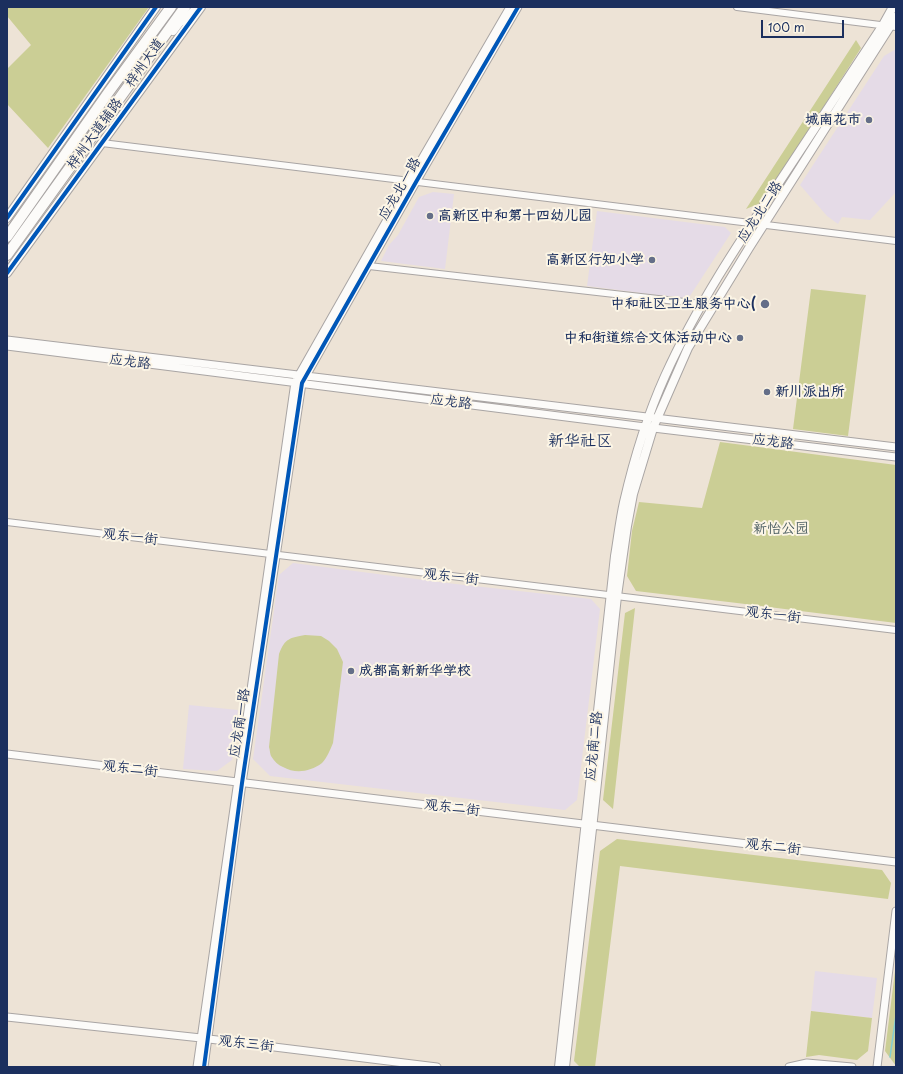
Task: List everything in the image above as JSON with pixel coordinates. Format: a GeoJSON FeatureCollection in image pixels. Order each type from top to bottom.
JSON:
{"type":"FeatureCollection","features":[{"type":"Feature","properties":{"kind":"highway","name":"梓州大道"},"geometry":{"type":"LineString","coordinates":[[7,237],[171,7]]}},
{"type":"Feature","properties":{"kind":"highway","name":"梓州大道"},"geometry":{"type":"LineString","coordinates":[[7,255],[185,7]]}},
{"type":"Feature","properties":{"kind":"main road"},"geometry":{"type":"LineString","coordinates":[[90,120],[156,7]]}},
{"type":"Feature","properties":{"kind":"main road","name":"梓州大道辅路"},"geometry":{"type":"LineString","coordinates":[[7,218],[156,7]]}},
{"type":"Feature","properties":{"kind":"main road"},"geometry":{"type":"LineString","coordinates":[[152,54],[179,24],[198,7]]}},
{"type":"Feature","properties":{"kind":"main road","name":"梓州大道辅路"},"geometry":{"type":"LineString","coordinates":[[7,273],[201,7]]}},
{"type":"Feature","properties":{"kind":"main road","name":"应龙北二路"},"geometry":{"type":"LineString","coordinates":[[653,418],[665,376],[710,290],[752,223],[890,26],[893,7]]}},
{"type":"Feature","properties":{"kind":"main road","name":"应龙北二路"},"geometry":{"type":"LineString","coordinates":[[649,428],[688,348],[764,224],[896,17]]}},
{"type":"Feature","properties":{"kind":"main road","name":"应龙南二路"},"geometry":{"type":"LineString","coordinates":[[565,1067],[614,596],[616,556],[624,502],[636,456],[649,428]]}},
{"type":"Feature","properties":{"kind":"main road","name":"应龙南二路"},"geometry":{"type":"LineString","coordinates":[[559,1067],[589,825]]}},
{"type":"Feature","properties":{"kind":"street","name":"应龙北一路"},"geometry":{"type":"LineString","coordinates":[[299,383],[510,7]]}},
{"type":"Feature","properties":{"kind":"street","name":"应龙北一路"},"geometry":{"type":"LineString","coordinates":[[302,376],[369,266],[413,182],[518,7]]}},
{"type":"Feature","properties":{"kind":"street"},"geometry":{"type":"LineString","coordinates":[[737,7],[890,26]]}},
{"type":"Feature","properties":{"kind":"street"},"geometry":{"type":"LineString","coordinates":[[102,143],[896,241]]}},
{"type":"Feature","properties":{"kind":"street"},"geometry":{"type":"LineString","coordinates":[[369,266],[702,304]]}},
{"type":"Feature","properties":{"kind":"street","name":"应龙路"},"geometry":{"type":"LineString","coordinates":[[7,340],[896,447]]}},
{"type":"Feature","properties":{"kind":"street","name":"应龙路"},"geometry":{"type":"LineString","coordinates":[[7,346],[649,428],[896,457]]}},
{"type":"Feature","properties":{"kind":"street","name":"应龙南一路"},"geometry":{"type":"LineString","coordinates":[[197,1067],[204,1039],[240,782],[299,383]]}},
{"type":"Feature","properties":{"kind":"street","name":"观东一街"},"geometry":{"type":"LineString","coordinates":[[7,522],[896,630]]}},
{"type":"Feature","properties":{"kind":"street","name":"观东二街"},"geometry":{"type":"LineString","coordinates":[[7,754],[896,862]]}},
{"type":"Feature","properties":{"kind":"street"},"geometry":{"type":"LineString","coordinates":[[877,1067],[896,911]]}},
{"type":"Feature","properties":{"kind":"street","name":"观东三街"},"geometry":{"type":"LineString","coordinates":[[7,1017],[437,1067]]}},
{"type":"Feature","properties":{"kind":"street","name":"应龙南一路"},"geometry":{"type":"LineString","coordinates":[[204,1039],[204,1067]]}},
{"type":"Feature","properties":{"kind":"street"},"geometry":{"type":"LineString","coordinates":[[789,1067],[807,1063],[852,1067]]}},
{"type":"Feature","properties":{"kind":"shaded area","name":"城南花市"},"geometry":{"type":"Polygon","coordinates":[[[896,49],[896,192],[870,220],[842,217],[838,224],[827,216],[800,185],[884,56],[896,49]]]}},
{"type":"Feature","properties":{"kind":"shaded area","name":"高新区中和第十四幼儿园"},"geometry":{"type":"Polygon","coordinates":[[[433,192],[454,194],[445,269],[381,261],[389,245],[398,235],[419,197],[433,192]]]}},
{"type":"Feature","properties":{"kind":"shaded area","name":"高新区行知小学"},"geometry":{"type":"Polygon","coordinates":[[[597,211],[725,227],[731,233],[688,299],[587,286],[597,211]]]}},
{"type":"Feature","properties":{"kind":"shaded area"},"geometry":{"type":"Polygon","coordinates":[[[293,563],[447,583],[591,599],[600,609],[577,800],[565,810],[270,776],[253,759],[279,575],[293,563]]]}},
{"type":"Feature","properties":{"kind":"shaded area"},"geometry":{"type":"Polygon","coordinates":[[[189,705],[238,710],[232,760],[217,771],[183,769],[189,705]]]}},
{"type":"Feature","properties":{"kind":"shaded area"},"geometry":{"type":"Polygon","coordinates":[[[815,971],[877,978],[872,1018],[811,1011],[815,971]]]}},
{"type":"Feature","properties":{"kind":"green space"},"geometry":{"type":"Polygon","coordinates":[[[7,7],[149,7],[48,148],[7,104],[7,69],[31,45],[7,16],[7,7]]]}},
{"type":"Feature","properties":{"kind":"green space"},"geometry":{"type":"Polygon","coordinates":[[[856,40],[861,48],[763,202],[746,209],[856,40]]]}},
{"type":"Feature","properties":{"kind":"green space"},"geometry":{"type":"Polygon","coordinates":[[[811,289],[866,295],[848,436],[793,429],[811,289]]]}},
{"type":"Feature","properties":{"kind":"green space","name":"新怡公园"},"geometry":{"type":"Polygon","coordinates":[[[720,442],[896,465],[896,623],[636,591],[627,576],[632,531],[639,502],[702,508],[720,442]]]}},
{"type":"Feature","properties":{"kind":"green space"},"geometry":{"type":"Polygon","coordinates":[[[635,608],[613,809],[603,800],[625,613],[635,608]]]}},
{"type":"Feature","properties":{"kind":"green space"},"geometry":{"type":"Polygon","coordinates":[[[305,635],[321,636],[329,641],[337,649],[343,662],[333,743],[327,756],[322,763],[313,768],[302,771],[292,771],[281,766],[275,761],[271,756],[269,747],[279,654],[286,642],[295,637],[305,635]]]}},
{"type":"Feature","properties":{"kind":"green space"},"geometry":{"type":"Polygon","coordinates":[[[617,839],[882,870],[891,883],[888,899],[620,866],[595,1067],[580,1067],[574,1061],[600,851],[617,839]]]}},
{"type":"Feature","properties":{"kind":"green space"},"geometry":{"type":"Polygon","coordinates":[[[896,963],[896,1066],[885,1051],[896,963]]]}},
{"type":"Feature","properties":{"kind":"green space"},"geometry":{"type":"Polygon","coordinates":[[[811,1011],[872,1018],[868,1051],[857,1060],[819,1055],[806,1057],[811,1011]]]}},
{"type":"Feature","properties":{"kind":"waterway"},"geometry":{"type":"LineString","coordinates":[[890,1057],[896,1015]]}},
{"type":"Feature","properties":{"kind":"cycle path"},"geometry":{"type":"LineString","coordinates":[[7,218],[156,7]]}},
{"type":"Feature","properties":{"kind":"cycle path"},"geometry":{"type":"LineString","coordinates":[[7,273],[201,7]]}},
{"type":"Feature","properties":{"kind":"cycle path"},"geometry":{"type":"LineString","coordinates":[[204,1067],[242,783],[302,383],[416,182],[518,7]]}},
{"type":"Feature","properties":{"kind":"place","name":"城南花市"},"geometry":{"type":"Point","coordinates":[869,120]}},
{"type":"Feature","properties":{"kind":"place","name":"高新区中和第十四幼儿园"},"geometry":{"type":"Point","coordinates":[430,216]}},
{"type":"Feature","properties":{"kind":"place","name":"高新区行知小学"},"geometry":{"type":"Point","coordinates":[652,260]}},
{"type":"Feature","properties":{"kind":"place","name":"中和社区卫生服务中心("},"geometry":{"type":"Point","coordinates":[765,304]}},
{"type":"Feature","properties":{"kind":"place","name":"中和街道综合文体活动中心"},"geometry":{"type":"Point","coordinates":[740,338]}},
{"type":"Feature","properties":{"kind":"place","name":"新川派出所"},"geometry":{"type":"Point","coordinates":[767,392]}},
{"type":"Feature","properties":{"kind":"place","name":"成都高新新华学校"},"geometry":{"type":"Point","coordinates":[351,671]}},
{"type":"Feature","properties":{"kind":"district","name":"新华社区"},"geometry":{"type":"Point","coordinates":[580,442]}}]}
